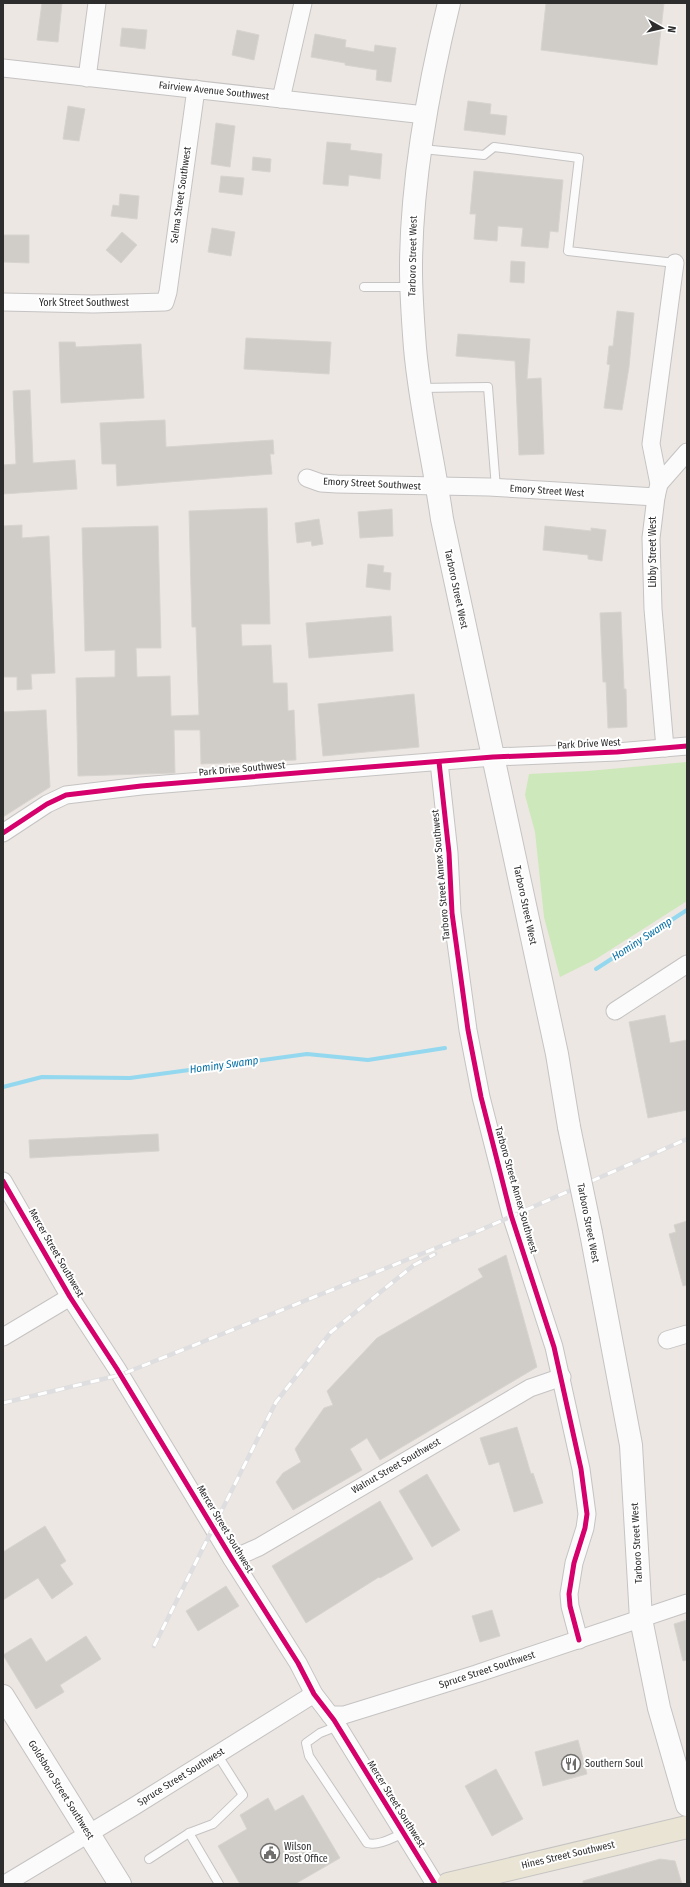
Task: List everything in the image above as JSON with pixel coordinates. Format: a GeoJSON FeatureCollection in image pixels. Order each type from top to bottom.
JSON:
{"type":"FeatureCollection","features":[{"type":"Feature","properties":{"kind":"main road","name":"Tarboro Street West"},"geometry":{"type":"LineString","coordinates":[[449,3],[440,39],[425,115],[416,184],[411,269],[420,388],[454,582],[556,1054],[568,1127],[591,1233],[631,1445],[641,1619],[659,1708],[687,1805]]}},
{"type":"Feature","properties":{"kind":"main road","name":"Goldsboro Street Southwest"},"geometry":{"type":"LineString","coordinates":[[3,1696],[120,1884]]}},
{"type":"Feature","properties":{"kind":"main road","name":"Hines Street Southwest"},"geometry":{"type":"LineString","coordinates":[[448,1884],[687,1827]]}},
{"type":"Feature","properties":{"kind":"street"},"geometry":{"type":"LineString","coordinates":[[87,78],[97,3]]}},
{"type":"Feature","properties":{"kind":"street"},"geometry":{"type":"LineString","coordinates":[[281,98],[303,3]]}},
{"type":"Feature","properties":{"kind":"street","name":"Fairview Avenue Southwest"},"geometry":{"type":"LineString","coordinates":[[3,68],[425,115]]}},
{"type":"Feature","properties":{"kind":"street","name":"Selma Street Southwest"},"geometry":{"type":"LineString","coordinates":[[165,302],[168,292],[196,89]]}},
{"type":"Feature","properties":{"kind":"street","name":"Libby Street West"},"geometry":{"type":"LineString","coordinates":[[665,748],[654,609],[651,538],[658,491],[651,444],[675,263]]}},
{"type":"Feature","properties":{"kind":"street","name":"York Street Southwest"},"geometry":{"type":"LineString","coordinates":[[3,302],[93,304],[165,302]]}},
{"type":"Feature","properties":{"kind":"street"},"geometry":{"type":"LineString","coordinates":[[658,491],[687,452]]}},
{"type":"Feature","properties":{"kind":"street","name":"Emory Street Southwest"},"geometry":{"type":"LineString","coordinates":[[306,478],[321,483],[438,487]]}},
{"type":"Feature","properties":{"kind":"street","name":"Emory Street West"},"geometry":{"type":"LineString","coordinates":[[438,487],[658,491]]}},
{"type":"Feature","properties":{"kind":"street","name":"Park Drive West"},"geometry":{"type":"LineString","coordinates":[[492,757],[687,746]]}},
{"type":"Feature","properties":{"kind":"street","name":"Park Drive Southwest"},"geometry":{"type":"LineString","coordinates":[[3,833],[47,804],[66,795],[141,786],[492,757]]}},
{"type":"Feature","properties":{"kind":"street","name":"Tarboro Street Annex Southwest"},"geometry":{"type":"LineString","coordinates":[[439,762],[449,853],[452,913],[468,1030],[481,1097],[511,1215],[554,1347],[562,1377],[581,1469],[587,1514],[585,1528],[574,1563],[569,1594],[570,1606],[579,1640]]}},
{"type":"Feature","properties":{"kind":"street"},"geometry":{"type":"LineString","coordinates":[[615,1011],[687,964]]}},
{"type":"Feature","properties":{"kind":"street","name":"Mercer Street Southwest"},"geometry":{"type":"LineString","coordinates":[[3,1181],[70,1297],[117,1369],[232,1559],[298,1664],[314,1694],[334,1721],[435,1884]]}},
{"type":"Feature","properties":{"kind":"street"},"geometry":{"type":"LineString","coordinates":[[3,1337],[70,1297]]}},
{"type":"Feature","properties":{"kind":"street"},"geometry":{"type":"LineString","coordinates":[[666,1340],[687,1334]]}},
{"type":"Feature","properties":{"kind":"street","name":"Walnut Street Southwest"},"geometry":{"type":"LineString","coordinates":[[232,1559],[259,1547],[530,1388],[562,1377]]}},
{"type":"Feature","properties":{"kind":"street","name":"Spruce Street Southwest"},"geometry":{"type":"LineString","coordinates":[[334,1721],[344,1715],[687,1604]]}},
{"type":"Feature","properties":{"kind":"street","name":"Spruce Street Southwest"},"geometry":{"type":"LineString","coordinates":[[5,1884],[314,1694]]}},
{"type":"Feature","properties":{"kind":"lane"},"geometry":{"type":"LineString","coordinates":[[421,149],[484,155],[494,147],[579,158],[568,251],[675,263]]}},
{"type":"Feature","properties":{"kind":"lane"},"geometry":{"type":"LineString","coordinates":[[364,287],[412,287]]}},
{"type":"Feature","properties":{"kind":"lane"},"geometry":{"type":"LineString","coordinates":[[420,388],[488,387],[496,488]]}},
{"type":"Feature","properties":{"kind":"lane"},"geometry":{"type":"LineString","coordinates":[[334,1721],[306,1743],[309,1756],[367,1843],[373,1844],[383,1842],[404,1833]]}},
{"type":"Feature","properties":{"kind":"lane"},"geometry":{"type":"LineString","coordinates":[[149,1859],[189,1833],[213,1824],[243,1795],[217,1754]]}},
{"type":"Feature","properties":{"kind":"lane"},"geometry":{"type":"LineString","coordinates":[[189,1833],[218,1884]]}},
{"type":"Feature","properties":{"kind":"green space"},"geometry":{"type":"Polygon","coordinates":[[[687,762],[687,901],[596,959],[560,977],[544,917],[535,832],[525,795],[529,774],[588,771],[687,762]]]}},
{"type":"Feature","properties":{"kind":"building"},"geometry":{"type":"Polygon","coordinates":[[[42,3],[62,3],[58,42],[37,40],[42,3]]]}},
{"type":"Feature","properties":{"kind":"building"},"geometry":{"type":"Polygon","coordinates":[[[546,3],[664,3],[657,65],[541,50],[546,3]]]}},
{"type":"Feature","properties":{"kind":"building"},"geometry":{"type":"Polygon","coordinates":[[[122,28],[147,30],[145,49],[120,46],[122,28]]]}},
{"type":"Feature","properties":{"kind":"building"},"geometry":{"type":"Polygon","coordinates":[[[237,30],[259,35],[254,60],[232,55],[237,30]]]}},
{"type":"Feature","properties":{"kind":"building"},"geometry":{"type":"Polygon","coordinates":[[[315,34],[346,40],[345,47],[374,52],[375,45],[396,48],[391,82],[376,80],[377,70],[345,65],[345,63],[311,57],[315,34]]]}},
{"type":"Feature","properties":{"kind":"building"},"geometry":{"type":"Polygon","coordinates":[[[468,101],[491,104],[490,114],[507,116],[505,135],[464,130],[468,101]]]}},
{"type":"Feature","properties":{"kind":"building"},"geometry":{"type":"Polygon","coordinates":[[[68,106],[85,109],[79,141],[63,139],[68,106]]]}},
{"type":"Feature","properties":{"kind":"building"},"geometry":{"type":"Polygon","coordinates":[[[216,123],[235,126],[230,167],[211,164],[216,123]]]}},
{"type":"Feature","properties":{"kind":"building"},"geometry":{"type":"Polygon","coordinates":[[[327,142],[351,144],[350,150],[382,154],[380,179],[349,175],[348,186],[323,184],[327,142]]]}},
{"type":"Feature","properties":{"kind":"building"},"geometry":{"type":"Polygon","coordinates":[[[253,157],[271,159],[270,172],[252,170],[253,157]]]}},
{"type":"Feature","properties":{"kind":"building"},"geometry":{"type":"Polygon","coordinates":[[[474,171],[563,180],[558,232],[550,231],[548,248],[521,246],[523,228],[498,226],[497,241],[474,239],[476,214],[470,214],[474,171]]]}},
{"type":"Feature","properties":{"kind":"building"},"geometry":{"type":"Polygon","coordinates":[[[221,176],[244,178],[242,195],[219,192],[221,176]]]}},
{"type":"Feature","properties":{"kind":"building"},"geometry":{"type":"Polygon","coordinates":[[[120,194],[139,196],[137,219],[111,216],[113,205],[119,206],[120,194]]]}},
{"type":"Feature","properties":{"kind":"building"},"geometry":{"type":"Polygon","coordinates":[[[212,228],[235,232],[231,256],[208,252],[212,228]]]}},
{"type":"Feature","properties":{"kind":"building"},"geometry":{"type":"Polygon","coordinates":[[[122,232],[137,245],[121,263],[106,250],[122,232]]]}},
{"type":"Feature","properties":{"kind":"building"},"geometry":{"type":"Polygon","coordinates":[[[3,235],[29,235],[29,263],[3,262],[3,235]]]}},
{"type":"Feature","properties":{"kind":"building"},"geometry":{"type":"Polygon","coordinates":[[[511,261],[525,262],[524,283],[510,282],[511,261]]]}},
{"type":"Feature","properties":{"kind":"building"},"geometry":{"type":"Polygon","coordinates":[[[617,311],[634,313],[629,367],[622,410],[604,408],[610,365],[607,364],[609,346],[613,346],[617,311]]]}},
{"type":"Feature","properties":{"kind":"building"},"geometry":{"type":"Polygon","coordinates":[[[458,334],[530,339],[527,379],[541,378],[544,454],[519,455],[515,361],[456,356],[458,334]]]}},
{"type":"Feature","properties":{"kind":"building"},"geometry":{"type":"Polygon","coordinates":[[[246,338],[331,342],[329,374],[244,369],[246,338]]]}},
{"type":"Feature","properties":{"kind":"building"},"geometry":{"type":"Polygon","coordinates":[[[59,342],[75,342],[76,347],[141,344],[144,398],[61,403],[59,342]]]}},
{"type":"Feature","properties":{"kind":"building"},"geometry":{"type":"Polygon","coordinates":[[[30,390],[33,463],[75,460],[77,489],[3,494],[3,465],[16,464],[13,391],[30,390]]]}},
{"type":"Feature","properties":{"kind":"building"},"geometry":{"type":"Polygon","coordinates":[[[165,420],[166,447],[273,440],[274,454],[270,454],[272,474],[117,486],[116,464],[102,464],[100,423],[165,420]]]}},
{"type":"Feature","properties":{"kind":"building"},"geometry":{"type":"Polygon","coordinates":[[[267,508],[270,624],[241,624],[242,646],[271,645],[273,683],[287,683],[288,711],[294,710],[296,760],[201,764],[200,730],[174,730],[175,773],[78,776],[76,678],[115,677],[115,650],[85,651],[82,528],[158,526],[161,648],[136,648],[137,677],[170,676],[171,716],[199,715],[196,627],[192,627],[189,511],[267,508]]]}},
{"type":"Feature","properties":{"kind":"building"},"geometry":{"type":"Polygon","coordinates":[[[392,509],[393,536],[360,538],[358,512],[392,509]]]}},
{"type":"Feature","properties":{"kind":"building"},"geometry":{"type":"Polygon","coordinates":[[[319,519],[323,544],[312,546],[311,541],[297,543],[295,523],[319,519]]]}},
{"type":"Feature","properties":{"kind":"building"},"geometry":{"type":"Polygon","coordinates":[[[22,525],[22,538],[49,536],[55,673],[31,674],[32,689],[17,690],[17,677],[3,677],[3,526],[22,525]]]}},
{"type":"Feature","properties":{"kind":"building"},"geometry":{"type":"Polygon","coordinates":[[[545,526],[591,531],[591,528],[606,530],[602,561],[588,559],[588,555],[543,550],[545,526]]]}},
{"type":"Feature","properties":{"kind":"building"},"geometry":{"type":"Polygon","coordinates":[[[368,564],[384,566],[383,572],[391,573],[390,590],[366,587],[368,564]]]}},
{"type":"Feature","properties":{"kind":"building"},"geometry":{"type":"Polygon","coordinates":[[[621,612],[627,727],[608,728],[606,682],[603,682],[600,613],[621,612]]]}},
{"type":"Feature","properties":{"kind":"building"},"geometry":{"type":"Polygon","coordinates":[[[391,616],[393,651],[309,658],[306,623],[391,616]]]}},
{"type":"Feature","properties":{"kind":"building"},"geometry":{"type":"Polygon","coordinates":[[[414,694],[419,747],[323,756],[318,704],[414,694]]]}},
{"type":"Feature","properties":{"kind":"building"},"geometry":{"type":"Polygon","coordinates":[[[46,710],[50,787],[3,817],[3,712],[46,710]]]}},
{"type":"Feature","properties":{"kind":"building"},"geometry":{"type":"Polygon","coordinates":[[[665,1015],[670,1043],[687,1040],[687,1110],[648,1118],[629,1022],[665,1015]]]}},
{"type":"Feature","properties":{"kind":"building"},"geometry":{"type":"Polygon","coordinates":[[[158,1134],[159,1151],[30,1158],[29,1140],[158,1134]]]}},
{"type":"Feature","properties":{"kind":"building"},"geometry":{"type":"Polygon","coordinates":[[[687,1221],[687,1285],[683,1286],[669,1234],[676,1232],[674,1225],[687,1221]]]}},
{"type":"Feature","properties":{"kind":"building"},"geometry":{"type":"Polygon","coordinates":[[[506,1255],[537,1367],[380,1460],[367,1438],[350,1449],[362,1470],[293,1510],[276,1482],[283,1473],[301,1462],[295,1449],[324,1408],[333,1405],[327,1391],[377,1338],[483,1277],[478,1269],[506,1255]]]}},
{"type":"Feature","properties":{"kind":"building"},"geometry":{"type":"Polygon","coordinates":[[[517,1427],[531,1474],[533,1473],[543,1503],[514,1512],[499,1462],[489,1465],[480,1438],[517,1427]]]}},
{"type":"Feature","properties":{"kind":"building"},"geometry":{"type":"Polygon","coordinates":[[[427,1474],[460,1530],[432,1547],[399,1491],[427,1474]]]}},
{"type":"Feature","properties":{"kind":"building"},"geometry":{"type":"Polygon","coordinates":[[[380,1501],[413,1559],[380,1578],[379,1577],[306,1623],[272,1566],[380,1501]]]}},
{"type":"Feature","properties":{"kind":"building"},"geometry":{"type":"Polygon","coordinates":[[[45,1526],[66,1561],[60,1565],[73,1584],[52,1599],[38,1578],[3,1600],[3,1552],[45,1526]]]}},
{"type":"Feature","properties":{"kind":"building"},"geometry":{"type":"Polygon","coordinates":[[[226,1586],[239,1606],[198,1631],[186,1611],[226,1586]]]}},
{"type":"Feature","properties":{"kind":"building"},"geometry":{"type":"Polygon","coordinates":[[[492,1610],[500,1636],[480,1642],[472,1616],[492,1610]]]}},
{"type":"Feature","properties":{"kind":"building"},"geometry":{"type":"Polygon","coordinates":[[[687,1620],[687,1660],[683,1661],[674,1624],[687,1620]]]}},
{"type":"Feature","properties":{"kind":"building"},"geometry":{"type":"Polygon","coordinates":[[[86,1636],[101,1659],[60,1685],[64,1692],[36,1709],[3,1655],[31,1638],[46,1662],[86,1636]]]}},
{"type":"Feature","properties":{"kind":"building"},"geometry":{"type":"Polygon","coordinates":[[[578,1740],[587,1774],[543,1786],[535,1752],[578,1740]]]}},
{"type":"Feature","properties":{"kind":"building"},"geometry":{"type":"Polygon","coordinates":[[[496,1769],[523,1819],[492,1836],[465,1786],[496,1769]]]}},
{"type":"Feature","properties":{"kind":"building"},"geometry":{"type":"Polygon","coordinates":[[[303,1795],[340,1858],[295,1884],[240,1884],[218,1846],[247,1829],[240,1815],[268,1798],[275,1811],[303,1795]]]}},
{"type":"Feature","properties":{"kind":"building"},"geometry":{"type":"Polygon","coordinates":[[[660,1859],[675,1861],[682,1884],[583,1884],[583,1881],[660,1859]]]}},
{"type":"Feature","properties":{"kind":"waterway","name":"Hominy Swamp"},"geometry":{"type":"LineString","coordinates":[[596,969],[687,910]]}},
{"type":"Feature","properties":{"kind":"waterway","name":"Hominy Swamp"},"geometry":{"type":"LineString","coordinates":[[3,1087],[42,1077],[130,1078],[307,1054],[368,1060],[445,1048]]}},
{"type":"Feature","properties":{"kind":"railway"},"geometry":{"type":"LineString","coordinates":[[3,1403],[120,1375],[476,1232],[687,1139]]}},
{"type":"Feature","properties":{"kind":"railway"},"geometry":{"type":"LineString","coordinates":[[154,1646],[276,1402],[331,1332],[414,1265],[435,1254]]}},
{"type":"Feature","properties":{"kind":"cycle path"},"geometry":{"type":"LineString","coordinates":[[3,833],[47,804],[66,795],[141,786],[493,757],[617,752],[687,746]]}},
{"type":"Feature","properties":{"kind":"cycle path"},"geometry":{"type":"LineString","coordinates":[[439,762],[449,853],[452,913],[468,1030],[481,1097],[511,1215],[554,1347],[581,1469],[587,1514],[585,1528],[574,1563],[569,1594],[570,1606],[579,1640]]}},
{"type":"Feature","properties":{"kind":"cycle path"},"geometry":{"type":"LineString","coordinates":[[3,1181],[70,1297],[117,1369],[232,1559],[298,1663],[314,1694],[334,1720],[435,1884]]}},
{"type":"Feature","properties":{"kind":"place","name":"Southern Soul"},"geometry":{"type":"Point","coordinates":[571,1764]}},
{"type":"Feature","properties":{"kind":"place","name":"Wilson Post Office"},"geometry":{"type":"Point","coordinates":[270,1853]}}]}
